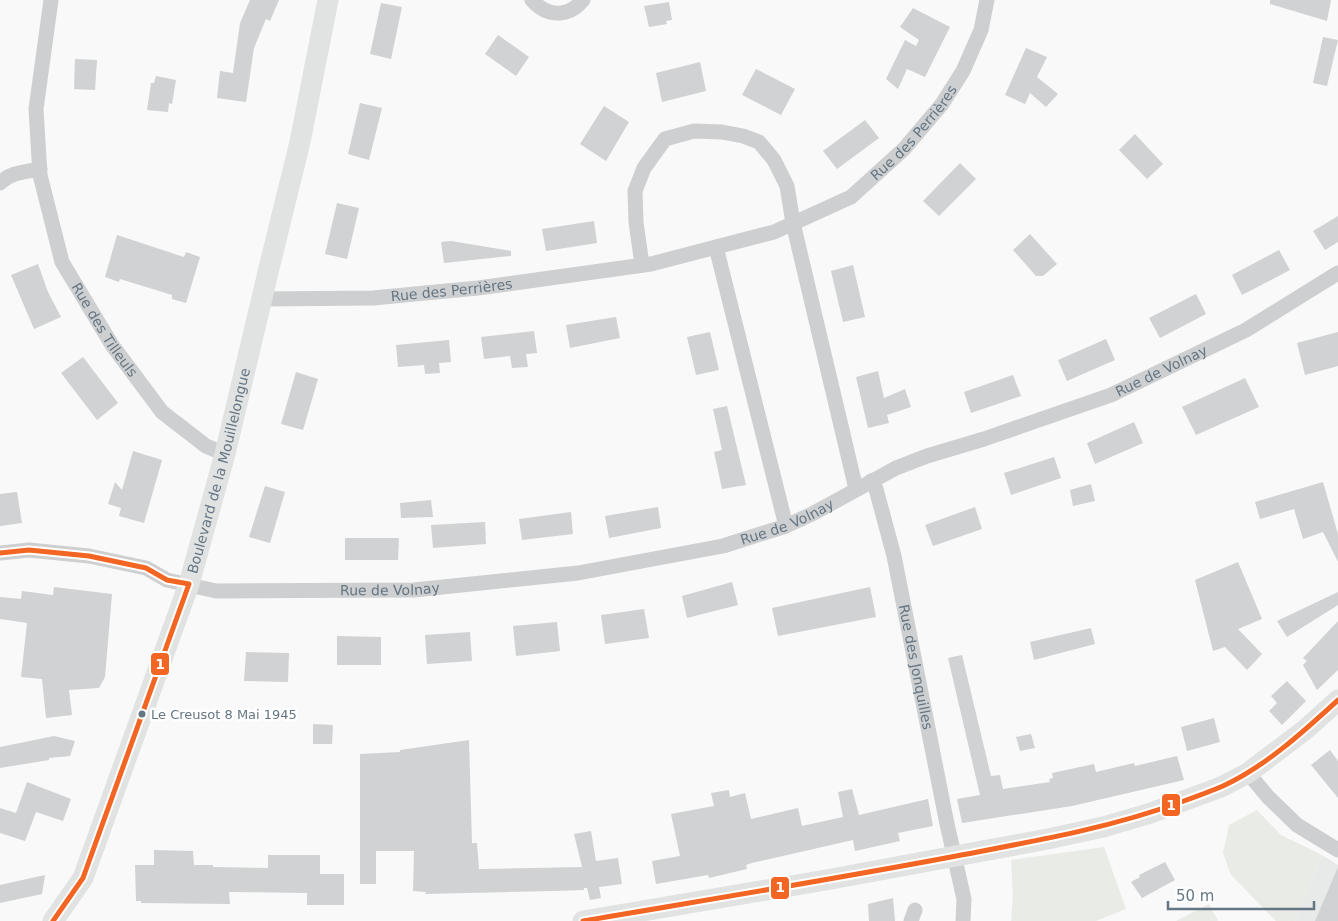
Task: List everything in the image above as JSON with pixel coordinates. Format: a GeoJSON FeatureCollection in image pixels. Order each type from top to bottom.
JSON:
{"type":"FeatureCollection","features":[{"type":"Feature","properties":{"kind":"main road","name":"Boulevard de la Mouillelongue"},"geometry":{"type":"LineString","coordinates":[[54,921],[83,878],[189,584],[225,454],[300,142],[328,0]]}},
{"type":"Feature","properties":{"kind":"main road"},"geometry":{"type":"LineString","coordinates":[[582,921],[954,857],[1103,827],[1189,801],[1248,773],[1294,740],[1338,700]]}},
{"type":"Feature","properties":{"kind":"street","name":"Rue des Tilleuls"},"geometry":{"type":"LineString","coordinates":[[51,0],[36,109],[40,169],[62,262],[112,345],[162,412],[206,446],[225,454]]}},
{"type":"Feature","properties":{"kind":"street"},"geometry":{"type":"LineString","coordinates":[[532,0],[538,7],[549,13],[573,10],[583,0]]}},
{"type":"Feature","properties":{"kind":"street","name":"Rue des Perrières"},"geometry":{"type":"LineString","coordinates":[[261,299],[373,298],[478,288],[642,265],[774,232],[852,197],[904,149],[942,104],[963,71],[981,30],[987,0]]}},
{"type":"Feature","properties":{"kind":"street"},"geometry":{"type":"LineString","coordinates":[[642,265],[636,222],[635,191],[644,168],[665,139],[694,131],[722,132],[759,142],[774,160],[787,186],[792,223],[856,489]]}},
{"type":"Feature","properties":{"kind":"street"},"geometry":{"type":"LineString","coordinates":[[0,183],[6,177],[40,169]]}},
{"type":"Feature","properties":{"kind":"street"},"geometry":{"type":"LineString","coordinates":[[716,247],[786,526]]}},
{"type":"Feature","properties":{"kind":"street","name":"Rue de Volnay"},"geometry":{"type":"LineString","coordinates":[[0,553],[29,550],[89,556],[146,568],[167,580],[216,591],[414,590],[578,573],[723,546],[786,526],[812,514],[896,468],[1111,395],[1246,330],[1338,273]]}},
{"type":"Feature","properties":{"kind":"street","name":"Rue des Jonquilles"},"geometry":{"type":"LineString","coordinates":[[872,481],[876,489],[894,556],[964,899],[963,921]]}},
{"type":"Feature","properties":{"kind":"street"},"geometry":{"type":"LineString","coordinates":[[1248,773],[1268,797],[1297,825],[1338,850]]}},
{"type":"Feature","properties":{"kind":"shaded area"},"geometry":{"type":"Polygon","coordinates":[[[1257,810],[1281,835],[1322,855],[1295,921],[1276,921],[1231,875],[1223,853],[1229,825],[1257,810]]]}},
{"type":"Feature","properties":{"kind":"shaded area"},"geometry":{"type":"Polygon","coordinates":[[[1104,847],[1126,909],[1096,921],[1011,921],[1013,895],[1011,860],[1104,847]]]}},
{"type":"Feature","properties":{"kind":"shaded area"},"geometry":{"type":"Polygon","coordinates":[[[1322,855],[1338,865],[1338,921],[1295,921],[1322,855]]]}},
{"type":"Feature","properties":{"kind":"shaded area"},"geometry":{"type":"Polygon","coordinates":[[[1209,904],[1218,921],[1176,921],[1209,904]]]}},
{"type":"Feature","properties":{"kind":"building"},"geometry":{"type":"Polygon","coordinates":[[[250,0],[279,0],[270,21],[266,19],[254,48],[246,102],[217,98],[220,71],[233,73],[240,23],[250,0]]]}},
{"type":"Feature","properties":{"kind":"building"},"geometry":{"type":"Polygon","coordinates":[[[1270,0],[1331,0],[1327,21],[1270,4],[1270,0]]]}},
{"type":"Feature","properties":{"kind":"building"},"geometry":{"type":"Polygon","coordinates":[[[669,2],[672,20],[666,21],[667,24],[649,27],[644,6],[669,2]]]}},
{"type":"Feature","properties":{"kind":"building"},"geometry":{"type":"Polygon","coordinates":[[[381,3],[402,7],[391,59],[370,54],[381,3]]]}},
{"type":"Feature","properties":{"kind":"building"},"geometry":{"type":"Polygon","coordinates":[[[913,8],[950,27],[925,77],[907,69],[898,89],[886,79],[905,40],[916,46],[919,40],[900,27],[913,8]]]}},
{"type":"Feature","properties":{"kind":"building"},"geometry":{"type":"Polygon","coordinates":[[[498,35],[529,57],[516,76],[485,54],[498,35]]]}},
{"type":"Feature","properties":{"kind":"building"},"geometry":{"type":"Polygon","coordinates":[[[1323,37],[1338,40],[1327,86],[1313,83],[1323,37]]]}},
{"type":"Feature","properties":{"kind":"building"},"geometry":{"type":"Polygon","coordinates":[[[1026,48],[1047,57],[1037,77],[1058,94],[1046,107],[1030,93],[1025,104],[1005,95],[1026,48]]]}},
{"type":"Feature","properties":{"kind":"building"},"geometry":{"type":"Polygon","coordinates":[[[75,59],[97,60],[95,90],[74,89],[75,59]]]}},
{"type":"Feature","properties":{"kind":"building"},"geometry":{"type":"Polygon","coordinates":[[[700,62],[706,91],[662,102],[656,73],[700,62]]]}},
{"type":"Feature","properties":{"kind":"building"},"geometry":{"type":"Polygon","coordinates":[[[756,69],[795,89],[781,115],[742,95],[756,69]]]}},
{"type":"Feature","properties":{"kind":"building"},"geometry":{"type":"Polygon","coordinates":[[[156,76],[176,80],[172,104],[169,103],[168,112],[147,110],[151,83],[154,83],[156,76]]]}},
{"type":"Feature","properties":{"kind":"building"},"geometry":{"type":"Polygon","coordinates":[[[360,103],[382,108],[369,160],[348,154],[360,103]]]}},
{"type":"Feature","properties":{"kind":"building"},"geometry":{"type":"Polygon","coordinates":[[[604,106],[629,122],[606,161],[580,144],[604,106]]]}},
{"type":"Feature","properties":{"kind":"building"},"geometry":{"type":"Polygon","coordinates":[[[865,120],[879,138],[837,169],[823,151],[865,120]]]}},
{"type":"Feature","properties":{"kind":"building"},"geometry":{"type":"Polygon","coordinates":[[[1135,134],[1163,164],[1147,179],[1119,150],[1135,134]]]}},
{"type":"Feature","properties":{"kind":"building"},"geometry":{"type":"Polygon","coordinates":[[[960,163],[976,179],[939,216],[923,201],[960,163]]]}},
{"type":"Feature","properties":{"kind":"building"},"geometry":{"type":"Polygon","coordinates":[[[337,203],[359,208],[347,259],[325,254],[337,203]]]}},
{"type":"Feature","properties":{"kind":"building"},"geometry":{"type":"Polygon","coordinates":[[[1338,216],[1338,242],[1325,250],[1313,231],[1338,216]]]}},
{"type":"Feature","properties":{"kind":"building"},"geometry":{"type":"Polygon","coordinates":[[[594,221],[597,243],[546,251],[542,229],[594,221]]]}},
{"type":"Feature","properties":{"kind":"building"},"geometry":{"type":"Polygon","coordinates":[[[1030,234],[1057,264],[1043,276],[1036,276],[1013,250],[1030,234]]]}},
{"type":"Feature","properties":{"kind":"building"},"geometry":{"type":"Polygon","coordinates":[[[117,235],[184,257],[186,252],[200,257],[186,303],[172,299],[172,295],[120,279],[119,282],[105,277],[117,235]]]}},
{"type":"Feature","properties":{"kind":"building"},"geometry":{"type":"Polygon","coordinates":[[[451,241],[511,251],[511,256],[444,263],[441,242],[451,241]]]}},
{"type":"Feature","properties":{"kind":"building"},"geometry":{"type":"Polygon","coordinates":[[[1279,250],[1290,270],[1242,295],[1232,275],[1279,250]]]}},
{"type":"Feature","properties":{"kind":"building"},"geometry":{"type":"Polygon","coordinates":[[[38,264],[48,292],[61,317],[34,329],[11,275],[38,264]]]}},
{"type":"Feature","properties":{"kind":"building"},"geometry":{"type":"Polygon","coordinates":[[[853,265],[865,317],[843,322],[831,271],[853,265]]]}},
{"type":"Feature","properties":{"kind":"building"},"geometry":{"type":"Polygon","coordinates":[[[1196,294],[1206,314],[1160,338],[1149,318],[1196,294]]]}},
{"type":"Feature","properties":{"kind":"building"},"geometry":{"type":"Polygon","coordinates":[[[616,317],[620,338],[570,348],[566,325],[616,317]]]}},
{"type":"Feature","properties":{"kind":"building"},"geometry":{"type":"Polygon","coordinates":[[[534,331],[537,353],[526,354],[528,367],[512,368],[510,356],[484,359],[481,337],[534,331]]]}},
{"type":"Feature","properties":{"kind":"building"},"geometry":{"type":"Polygon","coordinates":[[[710,332],[719,370],[696,375],[687,337],[710,332]]]}},
{"type":"Feature","properties":{"kind":"building"},"geometry":{"type":"Polygon","coordinates":[[[1338,332],[1338,366],[1305,375],[1297,343],[1338,332]]]}},
{"type":"Feature","properties":{"kind":"building"},"geometry":{"type":"Polygon","coordinates":[[[1106,339],[1115,360],[1067,381],[1058,360],[1106,339]]]}},
{"type":"Feature","properties":{"kind":"building"},"geometry":{"type":"Polygon","coordinates":[[[449,340],[451,362],[439,363],[440,373],[425,374],[424,365],[398,367],[396,345],[449,340]]]}},
{"type":"Feature","properties":{"kind":"building"},"geometry":{"type":"Polygon","coordinates":[[[83,357],[118,403],[97,420],[61,373],[83,357]]]}},
{"type":"Feature","properties":{"kind":"building"},"geometry":{"type":"Polygon","coordinates":[[[878,371],[884,398],[905,389],[911,407],[887,415],[889,423],[868,428],[856,377],[878,371]]]}},
{"type":"Feature","properties":{"kind":"building"},"geometry":{"type":"Polygon","coordinates":[[[296,372],[318,379],[303,430],[281,424],[296,372]]]}},
{"type":"Feature","properties":{"kind":"building"},"geometry":{"type":"Polygon","coordinates":[[[1013,375],[1021,396],[971,413],[964,392],[1013,375]]]}},
{"type":"Feature","properties":{"kind":"building"},"geometry":{"type":"Polygon","coordinates":[[[1245,378],[1259,407],[1196,435],[1182,407],[1245,378]]]}},
{"type":"Feature","properties":{"kind":"building"},"geometry":{"type":"Polygon","coordinates":[[[727,406],[746,485],[722,489],[714,452],[722,450],[713,409],[727,406]]]}},
{"type":"Feature","properties":{"kind":"building"},"geometry":{"type":"Polygon","coordinates":[[[1134,422],[1143,443],[1095,464],[1087,443],[1134,422]]]}},
{"type":"Feature","properties":{"kind":"building"},"geometry":{"type":"Polygon","coordinates":[[[133,451],[162,460],[144,523],[119,516],[121,508],[108,504],[115,482],[122,490],[133,451]]]}},
{"type":"Feature","properties":{"kind":"building"},"geometry":{"type":"Polygon","coordinates":[[[1054,457],[1061,478],[1011,495],[1004,473],[1054,457]]]}},
{"type":"Feature","properties":{"kind":"building"},"geometry":{"type":"Polygon","coordinates":[[[1323,482],[1338,534],[1338,562],[1323,532],[1303,539],[1294,509],[1260,519],[1255,502],[1323,482]]]}},
{"type":"Feature","properties":{"kind":"building"},"geometry":{"type":"Polygon","coordinates":[[[1091,484],[1095,501],[1073,506],[1070,490],[1091,484]]]}},
{"type":"Feature","properties":{"kind":"building"},"geometry":{"type":"Polygon","coordinates":[[[265,486],[285,492],[270,543],[249,537],[265,486]]]}},
{"type":"Feature","properties":{"kind":"building"},"geometry":{"type":"Polygon","coordinates":[[[17,492],[22,523],[0,526],[0,494],[17,492]]]}},
{"type":"Feature","properties":{"kind":"building"},"geometry":{"type":"Polygon","coordinates":[[[431,500],[433,517],[401,518],[400,503],[431,500]]]}},
{"type":"Feature","properties":{"kind":"building"},"geometry":{"type":"Polygon","coordinates":[[[658,507],[661,528],[609,538],[605,516],[658,507]]]}},
{"type":"Feature","properties":{"kind":"building"},"geometry":{"type":"Polygon","coordinates":[[[975,507],[982,529],[933,546],[925,525],[975,507]]]}},
{"type":"Feature","properties":{"kind":"building"},"geometry":{"type":"Polygon","coordinates":[[[571,512],[573,534],[522,540],[519,519],[571,512]]]}},
{"type":"Feature","properties":{"kind":"building"},"geometry":{"type":"Polygon","coordinates":[[[485,522],[486,544],[433,548],[431,525],[485,522]]]}},
{"type":"Feature","properties":{"kind":"building"},"geometry":{"type":"Polygon","coordinates":[[[345,538],[399,538],[398,560],[345,560],[345,538]]]}},
{"type":"Feature","properties":{"kind":"building"},"geometry":{"type":"Polygon","coordinates":[[[1238,562],[1262,619],[1238,629],[1262,654],[1247,670],[1225,647],[1213,651],[1195,580],[1238,562]]]}},
{"type":"Feature","properties":{"kind":"building"},"geometry":{"type":"Polygon","coordinates":[[[732,582],[738,605],[687,618],[682,596],[732,582]]]}},
{"type":"Feature","properties":{"kind":"building"},"geometry":{"type":"Polygon","coordinates":[[[54,587],[112,594],[105,677],[99,688],[69,690],[72,715],[46,718],[42,679],[21,677],[27,623],[0,619],[0,597],[21,599],[22,591],[53,595],[54,587]]]}},
{"type":"Feature","properties":{"kind":"building"},"geometry":{"type":"Polygon","coordinates":[[[870,587],[876,617],[778,636],[772,608],[870,587]]]}},
{"type":"Feature","properties":{"kind":"building"},"geometry":{"type":"Polygon","coordinates":[[[1338,592],[1338,605],[1287,637],[1277,621],[1338,592]]]}},
{"type":"Feature","properties":{"kind":"building"},"geometry":{"type":"Polygon","coordinates":[[[644,609],[649,638],[605,644],[601,615],[644,609]]]}},
{"type":"Feature","properties":{"kind":"building"},"geometry":{"type":"Polygon","coordinates":[[[1338,621],[1338,670],[1317,690],[1303,665],[1307,661],[1303,658],[1338,621]]]}},
{"type":"Feature","properties":{"kind":"building"},"geometry":{"type":"Polygon","coordinates":[[[557,622],[560,651],[516,656],[513,626],[557,622]]]}},
{"type":"Feature","properties":{"kind":"building"},"geometry":{"type":"Polygon","coordinates":[[[1091,628],[1095,644],[1034,660],[1030,642],[1091,628]]]}},
{"type":"Feature","properties":{"kind":"building"},"geometry":{"type":"Polygon","coordinates":[[[470,632],[472,661],[427,664],[425,635],[470,632]]]}},
{"type":"Feature","properties":{"kind":"building"},"geometry":{"type":"Polygon","coordinates":[[[337,636],[381,637],[381,665],[337,665],[337,636]]]}},
{"type":"Feature","properties":{"kind":"building"},"geometry":{"type":"Polygon","coordinates":[[[246,652],[289,653],[288,682],[244,681],[246,652]]]}},
{"type":"Feature","properties":{"kind":"building"},"geometry":{"type":"Polygon","coordinates":[[[962,655],[991,776],[1000,775],[1003,789],[1050,782],[1049,779],[1053,778],[1052,773],[1094,764],[1096,772],[1134,763],[1135,766],[1177,756],[1184,780],[1072,806],[962,823],[957,799],[980,795],[948,658],[962,655]]]}},
{"type":"Feature","properties":{"kind":"building"},"geometry":{"type":"Polygon","coordinates":[[[1287,681],[1306,701],[1282,725],[1269,711],[1277,703],[1271,696],[1287,681]]]}},
{"type":"Feature","properties":{"kind":"building"},"geometry":{"type":"Polygon","coordinates":[[[1214,718],[1220,742],[1187,751],[1181,727],[1214,718]]]}},
{"type":"Feature","properties":{"kind":"building"},"geometry":{"type":"Polygon","coordinates":[[[313,724],[333,725],[332,744],[313,744],[313,724]]]}},
{"type":"Feature","properties":{"kind":"building"},"geometry":{"type":"Polygon","coordinates":[[[1031,734],[1035,748],[1020,751],[1016,737],[1031,734]]]}},
{"type":"Feature","properties":{"kind":"building"},"geometry":{"type":"Polygon","coordinates":[[[54,736],[75,741],[70,756],[49,758],[49,760],[0,768],[0,747],[54,736]]]}},
{"type":"Feature","properties":{"kind":"building"},"geometry":{"type":"Polygon","coordinates":[[[469,740],[472,843],[477,843],[479,869],[582,867],[574,834],[591,831],[596,861],[618,858],[622,884],[599,887],[601,898],[590,900],[587,888],[584,888],[584,890],[425,894],[426,892],[413,891],[414,851],[376,851],[376,884],[360,884],[360,754],[400,752],[400,750],[469,740]]]}},
{"type":"Feature","properties":{"kind":"building"},"geometry":{"type":"Polygon","coordinates":[[[1330,750],[1338,761],[1338,798],[1311,765],[1330,750]]]}},
{"type":"Feature","properties":{"kind":"building"},"geometry":{"type":"Polygon","coordinates":[[[27,782],[71,799],[63,821],[36,812],[25,841],[0,833],[0,808],[16,813],[27,782]]]}},
{"type":"Feature","properties":{"kind":"building"},"geometry":{"type":"Polygon","coordinates":[[[852,789],[859,815],[928,799],[933,826],[898,833],[900,841],[855,851],[853,840],[752,863],[746,865],[747,869],[709,878],[708,875],[656,884],[652,861],[680,856],[671,814],[714,806],[711,793],[729,790],[730,797],[745,793],[751,819],[798,808],[802,826],[843,817],[838,792],[852,789]]]}},
{"type":"Feature","properties":{"kind":"building"},"geometry":{"type":"Polygon","coordinates":[[[154,850],[193,851],[194,865],[213,865],[213,867],[268,868],[268,855],[320,855],[320,874],[344,874],[344,905],[307,905],[307,893],[229,892],[230,904],[141,903],[141,901],[136,901],[135,865],[154,865],[154,850]]]}},
{"type":"Feature","properties":{"kind":"building"},"geometry":{"type":"Polygon","coordinates":[[[1165,862],[1175,880],[1142,898],[1131,882],[1140,877],[1139,875],[1165,862]]]}},
{"type":"Feature","properties":{"kind":"building"},"geometry":{"type":"Polygon","coordinates":[[[1338,867],[1338,921],[1315,921],[1338,867]]]}},
{"type":"Feature","properties":{"kind":"building"},"geometry":{"type":"Polygon","coordinates":[[[45,875],[42,894],[0,903],[0,885],[45,875]]]}},
{"type":"Feature","properties":{"kind":"building"},"geometry":{"type":"Polygon","coordinates":[[[893,898],[895,921],[869,921],[868,904],[893,898]]]}},
{"type":"Feature","properties":{"kind":"transit line","name":"1"},"geometry":{"type":"LineString","coordinates":[[0,553],[29,550],[89,556],[146,568],[167,580],[189,584],[83,878],[53,921]]}},
{"type":"Feature","properties":{"kind":"transit line","name":"1"},"geometry":{"type":"LineString","coordinates":[[583,921],[1009,846],[1068,834],[1153,812],[1223,786],[1254,769],[1284,748],[1338,700]]}},
{"type":"Feature","properties":{"kind":"place","name":"Le Creusot 8 Mai 1945"},"geometry":{"type":"Point","coordinates":[142,714]}}]}
